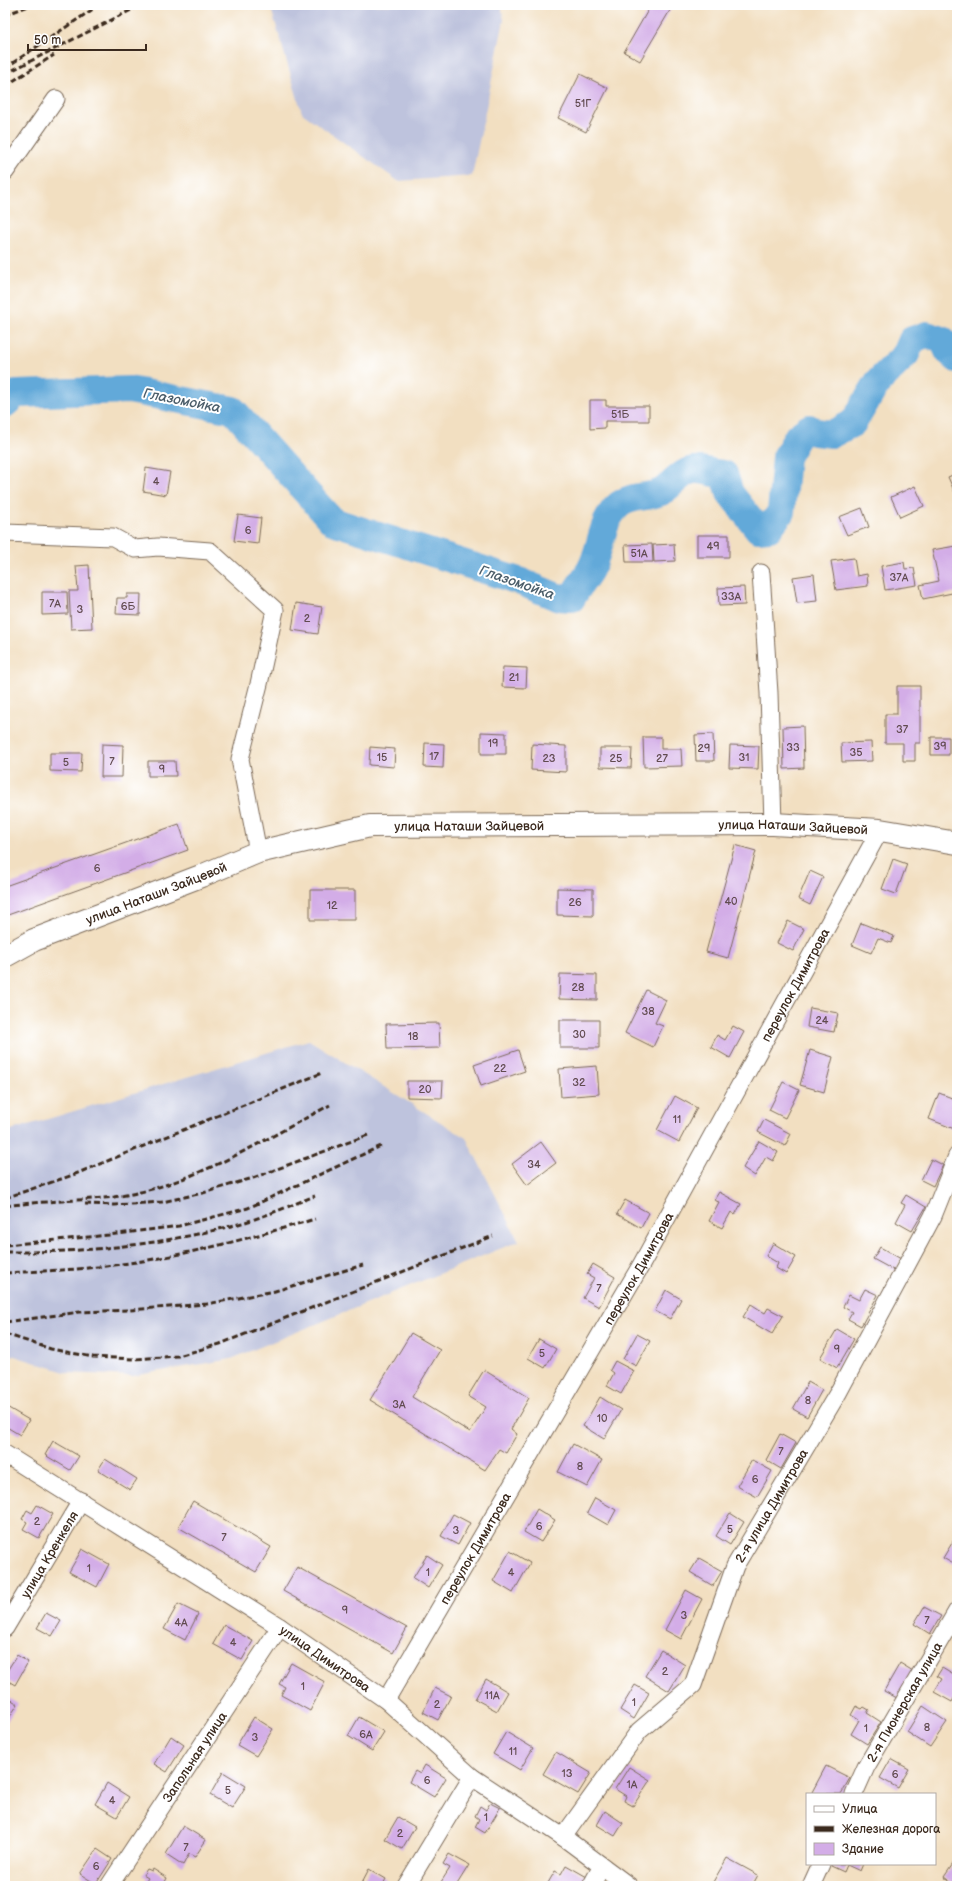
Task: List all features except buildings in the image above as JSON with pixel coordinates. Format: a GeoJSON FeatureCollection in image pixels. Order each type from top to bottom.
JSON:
{"type":"FeatureCollection","features":[{"type":"Feature","properties":{"kind":"street"},"geometry":{"type":"LineString","coordinates":[[5,172],[56,99]]}},
{"type":"Feature","properties":{"kind":"street"},"geometry":{"type":"LineString","coordinates":[[5,533],[113,537],[135,548],[158,547],[210,551],[276,610],[260,684],[240,759],[258,852]]}},
{"type":"Feature","properties":{"kind":"street"},"geometry":{"type":"LineString","coordinates":[[761,573],[769,693],[773,824]]}},
{"type":"Feature","properties":{"kind":"street","name":"улица Наташи Зайцевой"},"geometry":{"type":"LineString","coordinates":[[5,956],[34,940],[201,876],[258,852],[370,826],[773,824],[880,830],[957,843]]}},
{"type":"Feature","properties":{"kind":"street","name":"переулок Димитрова"},"geometry":{"type":"LineString","coordinates":[[386,1700],[640,1267],[880,830]]}},
{"type":"Feature","properties":{"kind":"street","name":"2-я улица Димитрова"},"geometry":{"type":"LineString","coordinates":[[563,1837],[639,1731],[693,1685],[735,1566],[838,1392],[933,1216],[957,1156]]}},
{"type":"Feature","properties":{"kind":"street","name":"улица Димитрова"},"geometry":{"type":"LineString","coordinates":[[5,1454],[280,1626],[386,1700],[472,1777],[563,1837],[629,1886]]}},
{"type":"Feature","properties":{"kind":"street","name":"улица Кренкеля"},"geometry":{"type":"LineString","coordinates":[[5,1628],[81,1501]]}},
{"type":"Feature","properties":{"kind":"street","name":"2-я Пионерская улица"},"geometry":{"type":"LineString","coordinates":[[854,1793],[866,1767],[957,1611]]}},
{"type":"Feature","properties":{"kind":"street","name":"Запольная улица"},"geometry":{"type":"LineString","coordinates":[[109,1886],[280,1626]]}},
{"type":"Feature","properties":{"kind":"street"},"geometry":{"type":"LineString","coordinates":[[406,1886],[472,1777]]}},
{"type":"Feature","properties":{"kind":"street"},"geometry":{"type":"LineString","coordinates":[[811,1886],[822,1865]]}},
{"type":"Feature","properties":{"kind":"street"},"geometry":{"type":"LineString","coordinates":[[591,1886],[602,1866]]}},
{"type":"Feature","properties":{"kind":"shaded area"},"geometry":{"type":"Polygon","coordinates":[[[270,5],[501,5],[504,20],[472,176],[398,181],[302,113],[270,5]]]}},
{"type":"Feature","properties":{"kind":"shaded area"},"geometry":{"type":"Polygon","coordinates":[[[309,1040],[466,1138],[519,1241],[231,1359],[132,1376],[68,1373],[5,1353],[5,1132],[309,1040]]]}},
{"type":"Feature","properties":{"kind":"waterway","name":"Глазомойка"},"geometry":{"type":"LineString","coordinates":[[5,404],[16,394],[129,390],[233,410],[332,521],[519,581],[557,597],[572,598],[594,562],[605,526],[609,518],[620,504],[630,499],[661,492],[682,475],[692,470],[724,474],[730,493],[758,529],[769,528],[781,512],[786,457],[798,436],[809,428],[815,432],[832,434],[853,423],[878,382],[906,354],[912,340],[927,335],[943,340],[948,351],[957,359]]}},
{"type":"Feature","properties":{"kind":"railway"},"geometry":{"type":"LineString","coordinates":[[5,15],[31,5]]}},
{"type":"Feature","properties":{"kind":"railway"},"geometry":{"type":"LineString","coordinates":[[5,68],[99,5]]}},
{"type":"Feature","properties":{"kind":"railway"},"geometry":{"type":"LineString","coordinates":[[5,74],[141,5]]}},
{"type":"Feature","properties":{"kind":"railway"},"geometry":{"type":"LineString","coordinates":[[5,86],[54,55]]}},
{"type":"Feature","properties":{"kind":"railway"},"geometry":{"type":"LineString","coordinates":[[5,1198],[73,1175],[322,1073]]}},
{"type":"Feature","properties":{"kind":"railway"},"geometry":{"type":"LineString","coordinates":[[5,1206],[114,1197],[142,1192],[198,1173],[252,1147],[330,1105]]}},
{"type":"Feature","properties":{"kind":"railway"},"geometry":{"type":"LineString","coordinates":[[85,1204],[115,1205],[162,1202],[203,1193],[253,1178],[368,1135]]}},
{"type":"Feature","properties":{"kind":"railway"},"geometry":{"type":"LineString","coordinates":[[5,1245],[109,1235],[179,1226],[248,1208],[383,1145]]}},
{"type":"Feature","properties":{"kind":"railway"},"geometry":{"type":"LineString","coordinates":[[5,1252],[98,1249],[161,1241],[252,1220],[315,1196]]}},
{"type":"Feature","properties":{"kind":"railway"},"geometry":{"type":"LineString","coordinates":[[5,1273],[100,1267],[139,1262],[240,1240],[315,1219]]}},
{"type":"Feature","properties":{"kind":"railway"},"geometry":{"type":"LineString","coordinates":[[5,1334],[51,1349],[93,1357],[135,1359],[178,1356],[220,1344],[493,1236]]}},
{"type":"Feature","properties":{"kind":"railway"},"geometry":{"type":"LineString","coordinates":[[5,1322],[80,1312],[207,1304],[275,1291],[363,1265]]}}]}
